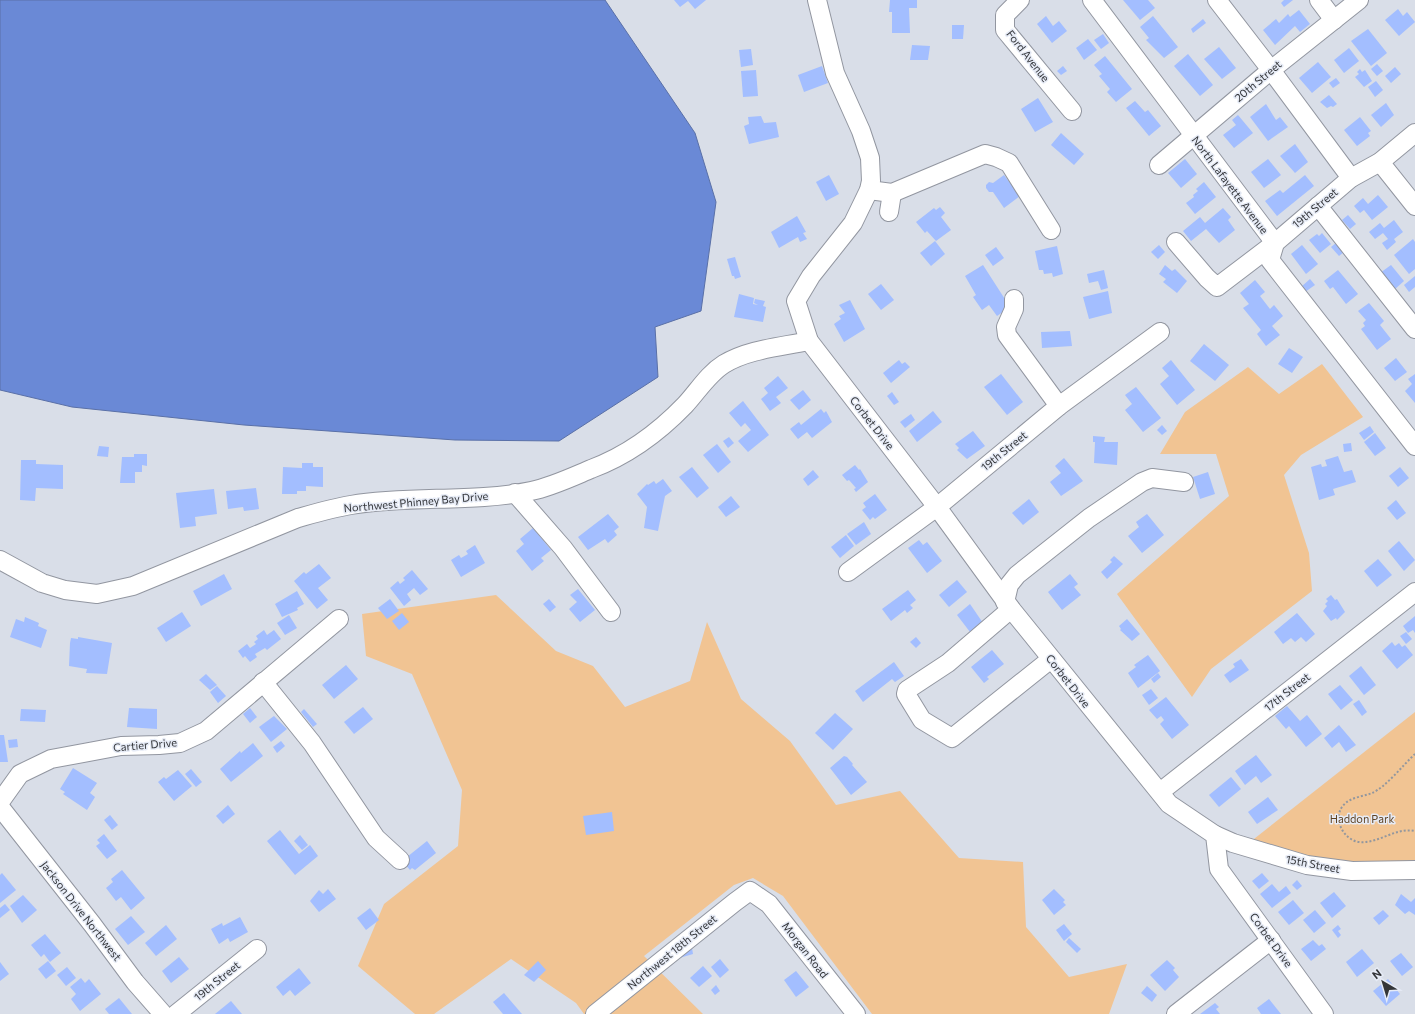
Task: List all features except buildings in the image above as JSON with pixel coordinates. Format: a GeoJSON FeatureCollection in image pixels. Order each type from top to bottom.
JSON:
{"type":"FeatureCollection","features":[{"type":"Feature","properties":{"kind":"street"},"geometry":{"type":"LineString","coordinates":[[808,341],[796,301],[811,276],[853,223],[869,190],[871,181],[870,158],[861,131],[835,73],[817,0]]}},
{"type":"Feature","properties":{"kind":"street","name":"Ford Avenue"},"geometry":{"type":"LineString","coordinates":[[1020,0],[1004,15],[1005,30],[1072,111]]}},
{"type":"Feature","properties":{"kind":"street","name":"North Lafayette Avenue"},"geometry":{"type":"LineString","coordinates":[[1092,0],[1274,243],[1270,260],[1415,446]]}},
{"type":"Feature","properties":{"kind":"street"},"geometry":{"type":"LineString","coordinates":[[1217,0],[1272,70],[1351,178]]}},
{"type":"Feature","properties":{"kind":"street"},"geometry":{"type":"LineString","coordinates":[[1319,0],[1334,20]]}},
{"type":"Feature","properties":{"kind":"street","name":"20th Street"},"geometry":{"type":"LineString","coordinates":[[1159,165],[1272,70],[1359,0]]}},
{"type":"Feature","properties":{"kind":"street","name":"19th Street"},"geometry":{"type":"LineString","coordinates":[[1176,242],[1207,278],[1217,287],[1274,243],[1351,178],[1380,162],[1415,133]]}},
{"type":"Feature","properties":{"kind":"street"},"geometry":{"type":"LineString","coordinates":[[869,190],[892,193],[985,154],[990,155],[1009,163],[1051,230]]}},
{"type":"Feature","properties":{"kind":"street"},"geometry":{"type":"LineString","coordinates":[[1380,162],[1415,206]]}},
{"type":"Feature","properties":{"kind":"street"},"geometry":{"type":"LineString","coordinates":[[889,212],[892,193]]}},
{"type":"Feature","properties":{"kind":"street"},"geometry":{"type":"LineString","coordinates":[[1318,206],[1415,328]]}},
{"type":"Feature","properties":{"kind":"street"},"geometry":{"type":"LineString","coordinates":[[1014,298],[1014,309],[1006,327],[1007,335],[1059,406]]}},
{"type":"Feature","properties":{"kind":"street","name":"19th Street"},"geometry":{"type":"LineString","coordinates":[[848,572],[937,507],[1059,406],[1160,332]]}},
{"type":"Feature","properties":{"kind":"street","name":"Northwest Phinney Bay Drive"},"geometry":{"type":"LineString","coordinates":[[0,560],[48,585],[65,590],[97,594],[133,586],[292,521],[320,512],[351,505],[470,498],[532,491],[593,469],[631,450],[685,405],[709,376],[724,364],[741,356],[755,352],[808,341]]}},
{"type":"Feature","properties":{"kind":"street","name":"Corbet Drive"},"geometry":{"type":"LineString","coordinates":[[808,341],[937,507],[1008,605],[1169,804],[1215,835],[1219,869],[1322,1013]]}},
{"type":"Feature","properties":{"kind":"street"},"geometry":{"type":"LineString","coordinates":[[1051,659],[952,738],[922,720],[906,694],[907,690],[948,663],[1008,605],[1009,585],[1017,574],[1089,518],[1142,482],[1152,478],[1184,482]]}},
{"type":"Feature","properties":{"kind":"street"},"geometry":{"type":"LineString","coordinates":[[515,493],[558,543],[611,612]]}},
{"type":"Feature","properties":{"kind":"street","name":"17th Street"},"geometry":{"type":"LineString","coordinates":[[1160,792],[1415,592]]}},
{"type":"Feature","properties":{"kind":"street","name":"Cartier Drive"},"geometry":{"type":"LineString","coordinates":[[0,802],[20,774],[51,759],[121,746],[159,745],[180,742],[206,731],[339,619]]}},
{"type":"Feature","properties":{"kind":"street"},"geometry":{"type":"LineString","coordinates":[[263,682],[312,743],[376,838],[400,860]]}},
{"type":"Feature","properties":{"kind":"street","name":"Jackson Drive Northwest"},"geometry":{"type":"LineString","coordinates":[[0,807],[92,924],[135,982],[163,1014]]}},
{"type":"Feature","properties":{"kind":"street","name":"15th Street"},"geometry":{"type":"LineString","coordinates":[[1215,835],[1233,843],[1307,865],[1352,871],[1415,870]]}},
{"type":"Feature","properties":{"kind":"street","name":"Northwest 18th Street"},"geometry":{"type":"LineString","coordinates":[[595,1014],[734,902],[750,891]]}},
{"type":"Feature","properties":{"kind":"street","name":"Morgan Road"},"geometry":{"type":"LineString","coordinates":[[750,891],[769,904],[856,1014]]}},
{"type":"Feature","properties":{"kind":"street"},"geometry":{"type":"LineString","coordinates":[[1176,1014],[1271,940]]}},
{"type":"Feature","properties":{"kind":"street","name":"19th Street"},"geometry":{"type":"LineString","coordinates":[[176,1014],[257,949]]}},
{"type":"Feature","properties":{"kind":"path"},"geometry":{"type":"LineString","coordinates":[[1415,754],[1377,790],[1346,802],[1339,813],[1339,824],[1346,835],[1359,842],[1372,841],[1406,830],[1415,831]]}},
{"type":"Feature","properties":{"kind":"green space"},"geometry":{"type":"Polygon","coordinates":[[[1322,364],[1363,417],[1301,455],[1284,475],[1309,553],[1312,591],[1211,669],[1192,697],[1117,594],[1229,496],[1216,454],[1160,454],[1185,412],[1248,367],[1279,394],[1322,364]]]}},
{"type":"Feature","properties":{"kind":"green space"},"geometry":{"type":"Polygon","coordinates":[[[496,595],[556,651],[593,666],[625,707],[690,681],[707,622],[741,699],[790,741],[836,805],[900,791],[959,858],[1023,862],[1026,927],[1069,977],[1127,964],[1109,1014],[872,1014],[783,896],[753,878],[734,885],[644,956],[703,1014],[584,1014],[576,1003],[511,959],[434,1014],[415,1014],[358,966],[384,904],[458,846],[462,790],[412,674],[366,656],[362,614],[496,595]]]}},
{"type":"Feature","properties":{"kind":"green space","name":"Haddon Park"},"geometry":{"type":"Polygon","coordinates":[[[1415,712],[1415,870],[1385,871],[1245,846],[1415,712]]]}},
{"type":"Feature","properties":{"kind":"water"},"geometry":{"type":"Polygon","coordinates":[[[0,0],[605,0],[695,133],[716,202],[701,311],[655,327],[658,377],[559,441],[455,440],[244,425],[72,407],[0,390],[0,0]]]}}]}
